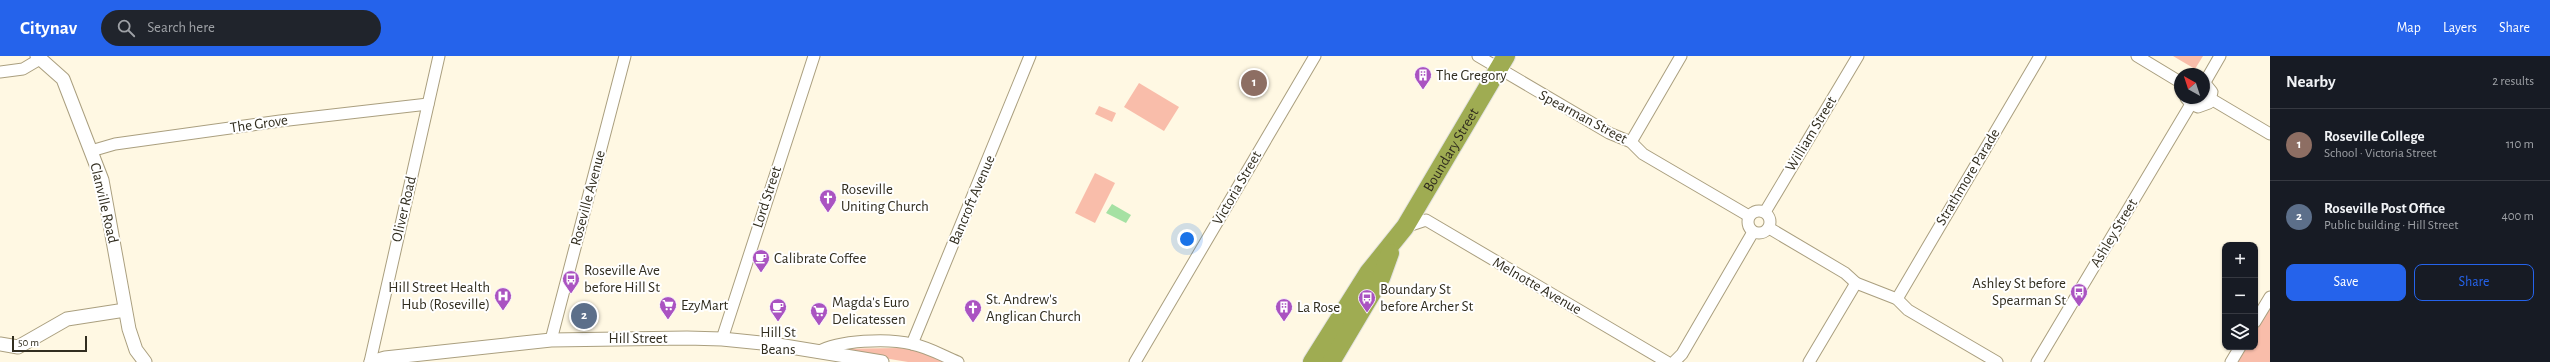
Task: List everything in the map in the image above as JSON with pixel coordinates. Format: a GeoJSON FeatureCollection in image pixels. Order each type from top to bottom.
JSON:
{"type":"FeatureCollection","features":[{"type":"Feature","properties":{"kind":"highway","name":"Boundary Street"},"geometry":{"type":"LineString","coordinates":[[1312,362],[1368,273],[1394,243],[1405,226],[1503,62]]}},
{"type":"Feature","properties":{"kind":"highway","name":"Boundary Street"},"geometry":{"type":"LineString","coordinates":[[1331,362],[1381,278],[1394,243]]}},
{"type":"Feature","properties":{"kind":"street","name":"Oliver Road"},"geometry":{"type":"LineString","coordinates":[[370,362],[439,56]]}},
{"type":"Feature","properties":{"kind":"street","name":"Roseville Avenue"},"geometry":{"type":"LineString","coordinates":[[551,340],[625,56]]}},
{"type":"Feature","properties":{"kind":"street","name":"Lord Street"},"geometry":{"type":"LineString","coordinates":[[722,339],[814,56]]}},
{"type":"Feature","properties":{"kind":"street","name":"Bancroft Avenue"},"geometry":{"type":"LineString","coordinates":[[912,344],[1030,56]]}},
{"type":"Feature","properties":{"kind":"street","name":"Victoria Street"},"geometry":{"type":"LineString","coordinates":[[1135,362],[1315,56]]}},
{"type":"Feature","properties":{"kind":"street","name":"Spearman Street"},"geometry":{"type":"LineString","coordinates":[[1478,56],[1503,62],[1609,133],[1631,142],[1643,154],[1749,216]]}},
{"type":"Feature","properties":{"kind":"street"},"geometry":{"type":"LineString","coordinates":[[1631,142],[1681,56]]}},
{"type":"Feature","properties":{"kind":"street","name":"William Street"},"geometry":{"type":"LineString","coordinates":[[1765,212],[1858,56]]}},
{"type":"Feature","properties":{"kind":"street","name":"Strathmore Parade"},"geometry":{"type":"LineString","coordinates":[[1897,298],[2040,56]]}},
{"type":"Feature","properties":{"kind":"street"},"geometry":{"type":"LineString","coordinates":[[2137,56],[2174,78]]}},
{"type":"Feature","properties":{"kind":"street"},"geometry":{"type":"LineString","coordinates":[[2210,72],[2220,56]]}},
{"type":"Feature","properties":{"kind":"street"},"geometry":{"type":"LineString","coordinates":[[0,72],[23,69],[39,58]]}},
{"type":"Feature","properties":{"kind":"street","name":"Clanville Road"},"geometry":{"type":"LineString","coordinates":[[39,58],[63,79],[102,180],[125,310],[132,340],[145,362]]}},
{"type":"Feature","properties":{"kind":"street"},"geometry":{"type":"LineString","coordinates":[[2210,90],[2212,92],[2211,100],[2270,134]]}},
{"type":"Feature","properties":{"kind":"street","name":"The Grove"},"geometry":{"type":"LineString","coordinates":[[91,150],[115,144],[272,122],[428,104]]}},
{"type":"Feature","properties":{"kind":"street","name":"Ashley Street"},"geometry":{"type":"LineString","coordinates":[[2037,362],[2187,104]]}},
{"type":"Feature","properties":{"kind":"street"},"geometry":{"type":"LineString","coordinates":[[2196,104],[2202,107],[2206,104]]}},
{"type":"Feature","properties":{"kind":"street"},"geometry":{"type":"LineString","coordinates":[[1756,211],[1765,212],[1770,219],[1769,228],[1762,233],[1753,232],[1748,223],[1749,216],[1756,211]]}},
{"type":"Feature","properties":{"kind":"street","name":"Melnotte Avenue"},"geometry":{"type":"LineString","coordinates":[[1405,226],[1426,220],[1667,362]]}},
{"type":"Feature","properties":{"kind":"street"},"geometry":{"type":"LineString","coordinates":[[1769,228],[1845,272],[1856,283],[1897,298],[1908,310],[1997,362]]}},
{"type":"Feature","properties":{"kind":"street"},"geometry":{"type":"LineString","coordinates":[[1674,362],[1682,354],[1753,232]]}},
{"type":"Feature","properties":{"kind":"street"},"geometry":{"type":"LineString","coordinates":[[1810,362],[1856,283]]}},
{"type":"Feature","properties":{"kind":"street"},"geometry":{"type":"LineString","coordinates":[[2258,317],[2270,297]]}},
{"type":"Feature","properties":{"kind":"street"},"geometry":{"type":"LineString","coordinates":[[0,344],[18,347],[67,319],[125,310]]}},
{"type":"Feature","properties":{"kind":"street","name":"Hill Street"},"geometry":{"type":"LineString","coordinates":[[370,362],[385,358],[551,340],[722,339],[882,362]]}},
{"type":"Feature","properties":{"kind":"street"},"geometry":{"type":"LineString","coordinates":[[818,352],[830,345],[880,342],[912,344],[958,362]]}},
{"type":"Feature","properties":{"kind":"street"},"geometry":{"type":"LineString","coordinates":[[2231,362],[2238,350]]}},
{"type":"Feature","properties":{"kind":"shaded area"},"geometry":{"type":"Polygon","coordinates":[[[2173,56],[2203,56],[2196,68],[2173,56]]]}},
{"type":"Feature","properties":{"kind":"shaded area"},"geometry":{"type":"Polygon","coordinates":[[[1139,83],[1179,107],[1164,131],[1124,107],[1139,83]]]}},
{"type":"Feature","properties":{"kind":"shaded area"},"geometry":{"type":"Polygon","coordinates":[[[1099,106],[1116,113],[1112,122],[1095,114],[1099,106]]]}},
{"type":"Feature","properties":{"kind":"shaded area"},"geometry":{"type":"Polygon","coordinates":[[[1095,173],[1115,183],[1095,223],[1075,213],[1095,173]]]}},
{"type":"Feature","properties":{"kind":"shaded area"},"geometry":{"type":"Polygon","coordinates":[[[1112,204],[1131,215],[1126,223],[1106,213],[1112,204]]]}},
{"type":"Feature","properties":{"kind":"shaded area"},"geometry":{"type":"Polygon","coordinates":[[[2270,307],[2270,362],[2238,362],[2245,350],[2258,350],[2258,328],[2270,307]]]}},
{"type":"Feature","properties":{"kind":"shaded area"},"geometry":{"type":"Polygon","coordinates":[[[900,348],[915,350],[944,362],[908,362],[829,349],[900,348]]]}},
{"type":"Feature","properties":{"kind":"place","name":"Roseville College"},"geometry":{"type":"Point","coordinates":[1254,83]}},
{"type":"Feature","properties":{"kind":"place","name":"The Gregory"},"geometry":{"type":"Point","coordinates":[1423,90]}},
{"type":"Feature","properties":{"kind":"place","name":"Roseville Uniting Church"},"geometry":{"type":"Point","coordinates":[828,213]}},
{"type":"Feature","properties":{"kind":"place","name":"Calibrate Coffee"},"geometry":{"type":"Point","coordinates":[761,273]}},
{"type":"Feature","properties":{"kind":"place","name":"Roseville Ave before Hill St"},"geometry":{"type":"Point","coordinates":[571,294]}},
{"type":"Feature","properties":{"kind":"place","name":"Ashley St before Spearman St"},"geometry":{"type":"Point","coordinates":[2079,307]}},
{"type":"Feature","properties":{"kind":"place","name":"Hill Street Health Hub (Roseville)"},"geometry":{"type":"Point","coordinates":[503,311]}},
{"type":"Feature","properties":{"kind":"place","name":"Boundary St before Archer St"},"geometry":{"type":"Point","coordinates":[1367,313]}},
{"type":"Feature","properties":{"kind":"place","name":"Roseville Post Office"},"geometry":{"type":"Point","coordinates":[584,316]}},
{"type":"Feature","properties":{"kind":"place","name":"EzyMart"},"geometry":{"type":"Point","coordinates":[668,320]}},
{"type":"Feature","properties":{"kind":"place","name":"Hill St Beans"},"geometry":{"type":"Point","coordinates":[778,322]}},
{"type":"Feature","properties":{"kind":"place","name":"La Rose"},"geometry":{"type":"Point","coordinates":[1284,322]}},
{"type":"Feature","properties":{"kind":"place","name":"St. Andrew's Anglican Church"},"geometry":{"type":"Point","coordinates":[973,323]}},
{"type":"Feature","properties":{"kind":"place","name":"Magda's Euro Delicatessen"},"geometry":{"type":"Point","coordinates":[819,326]}}]}
